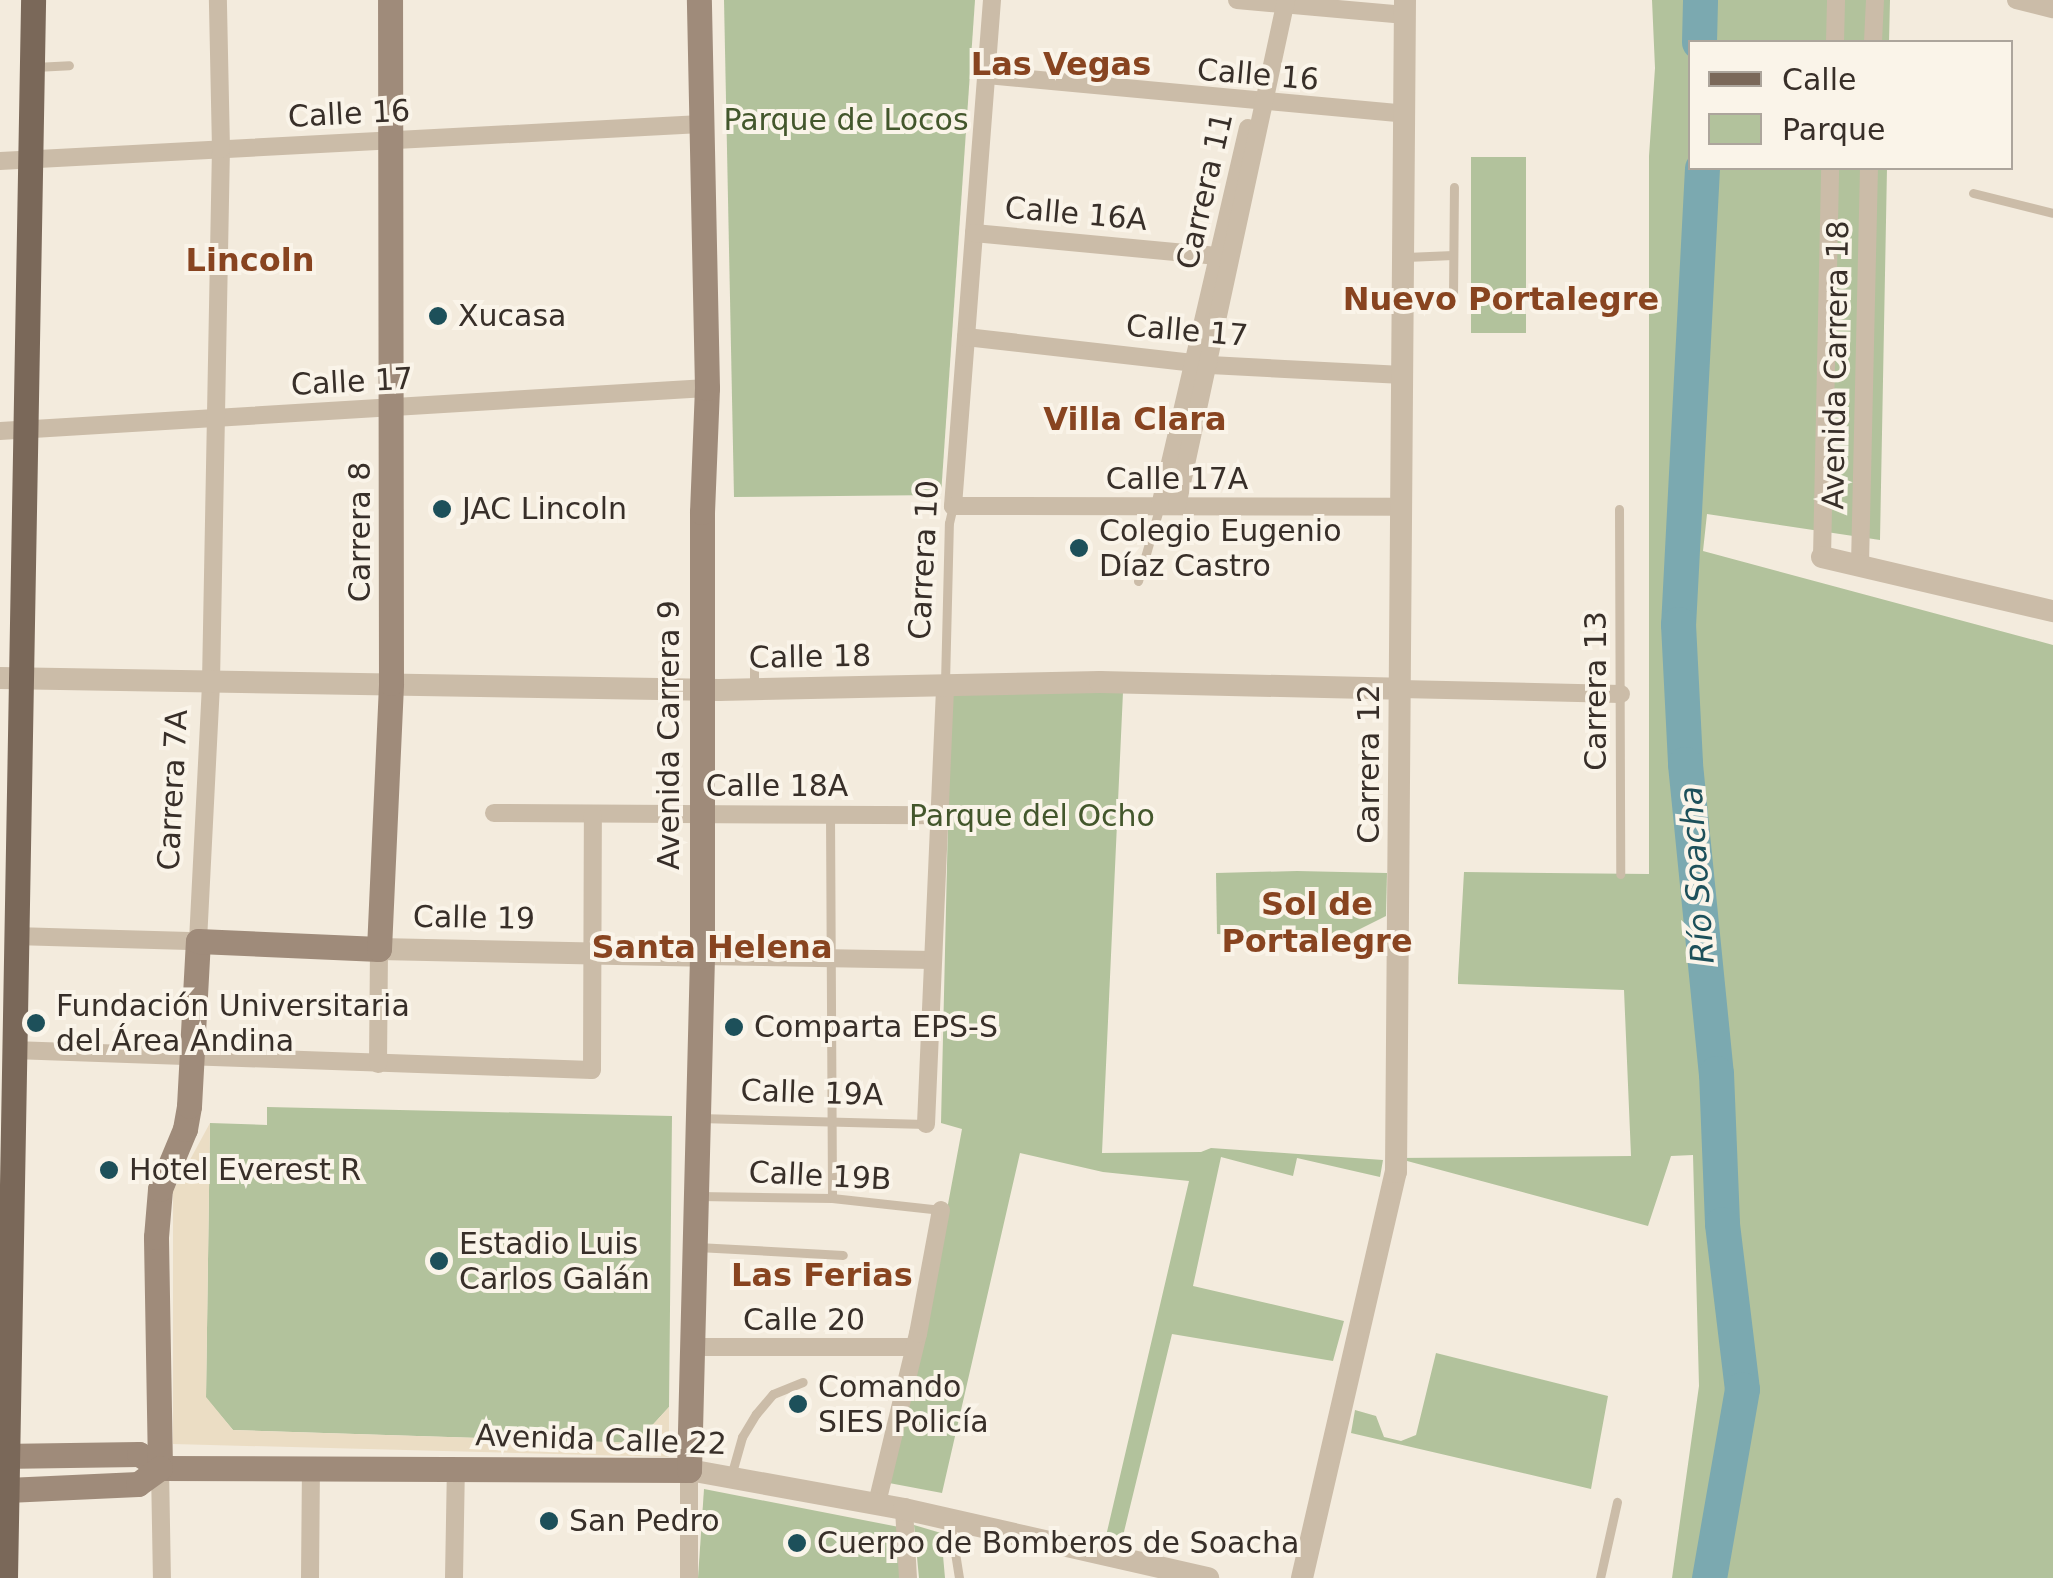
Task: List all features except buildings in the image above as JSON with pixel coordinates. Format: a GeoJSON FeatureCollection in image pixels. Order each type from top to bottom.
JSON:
{"type":"FeatureCollection","features":[{"type":"Feature","properties":{"kind":"main road"},"geometry":{"type":"LineString","coordinates":[[5,1578],[5,1234],[13,1050],[7,965],[14,936],[9,678],[12,430],[30,161],[33,0]]}},
{"type":"Feature","properties":{"kind":"main road","name":"Carrera 8"},"geometry":{"type":"LineString","coordinates":[[379,949],[391,683],[390,0]]}},
{"type":"Feature","properties":{"kind":"main road","name":"Avenida Carrera 9"},"geometry":{"type":"LineString","coordinates":[[689,1470],[702,956],[700,814],[707,388],[699,0]]}},
{"type":"Feature","properties":{"kind":"main road","name":"Calle 19"},"geometry":{"type":"LineString","coordinates":[[198,941],[379,949]]}},
{"type":"Feature","properties":{"kind":"main road","name":"Carrera 7A"},"geometry":{"type":"LineString","coordinates":[[160,1468],[157,1221],[166,1166],[185,1128],[198,941]]}},
{"type":"Feature","properties":{"kind":"main road","name":"Avenida Calle 22"},"geometry":{"type":"LineString","coordinates":[[4,1454],[139,1454],[160,1468],[689,1470]]}},
{"type":"Feature","properties":{"kind":"main road","name":"Avenida Calle 22"},"geometry":{"type":"LineString","coordinates":[[7,1490],[138,1484],[160,1468]]}},
{"type":"Feature","properties":{"kind":"street","name":"Carrera 7A"},"geometry":{"type":"LineString","coordinates":[[198,941],[210,682],[221,149],[218,0]]}},
{"type":"Feature","properties":{"kind":"street","name":"Carrera 10"},"geometry":{"type":"LineString","coordinates":[[954,506],[992,0]]}},
{"type":"Feature","properties":{"kind":"street"},"geometry":{"type":"LineString","coordinates":[[1237,0],[1405,7]]}},
{"type":"Feature","properties":{"kind":"street"},"geometry":{"type":"LineString","coordinates":[[1834,40],[1836,0]]}},
{"type":"Feature","properties":{"kind":"street"},"geometry":{"type":"LineString","coordinates":[[1873,40],[1875,0]]}},
{"type":"Feature","properties":{"kind":"street"},"geometry":{"type":"LineString","coordinates":[[2016,0],[2053,9]]}},
{"type":"Feature","properties":{"kind":"street","name":"Carrera 11"},"geometry":{"type":"LineString","coordinates":[[1169,506],[1259,104],[1286,1]]}},
{"type":"Feature","properties":{"kind":"street","name":"Carrera 12"},"geometry":{"type":"LineString","coordinates":[[1302,1578],[1396,1172],[1405,7]]}},
{"type":"Feature","properties":{"kind":"street","name":"Calle 16"},"geometry":{"type":"LineString","coordinates":[[987,75],[1259,104],[1404,114]]}},
{"type":"Feature","properties":{"kind":"street","name":"Calle 16"},"geometry":{"type":"LineString","coordinates":[[0,161],[700,124]]}},
{"type":"Feature","properties":{"kind":"street","name":"Avenida Carrera 18"},"geometry":{"type":"LineString","coordinates":[[1822,557],[1830,170]]}},
{"type":"Feature","properties":{"kind":"street","name":"Avenida Carrera 18"},"geometry":{"type":"LineString","coordinates":[[1860,564],[1869,170]]}},
{"type":"Feature","properties":{"kind":"street","name":"Calle 16A"},"geometry":{"type":"LineString","coordinates":[[974,232],[1226,256]]}},
{"type":"Feature","properties":{"kind":"street","name":"Calle 17"},"geometry":{"type":"LineString","coordinates":[[966,338],[1202,365],[1402,375]]}},
{"type":"Feature","properties":{"kind":"street","name":"Calle 17"},"geometry":{"type":"LineString","coordinates":[[12,430],[393,410],[707,388]]}},
{"type":"Feature","properties":{"kind":"street","name":"Calle 17A"},"geometry":{"type":"LineString","coordinates":[[954,506],[1401,507]]}},
{"type":"Feature","properties":{"kind":"street"},"geometry":{"type":"LineString","coordinates":[[1822,557],[2053,611]]}},
{"type":"Feature","properties":{"kind":"street","name":"Calle 18"},"geometry":{"type":"LineString","coordinates":[[9,678],[703,689],[1100,682],[1621,694]]}},
{"type":"Feature","properties":{"kind":"street","name":"Carrera 10"},"geometry":{"type":"LineString","coordinates":[[926,1124],[945,684]]}},
{"type":"Feature","properties":{"kind":"street","name":"Calle 18A"},"geometry":{"type":"LineString","coordinates":[[494,813],[939,815]]}},
{"type":"Feature","properties":{"kind":"street"},"geometry":{"type":"LineString","coordinates":[[13,1050],[592,1070],[593,814]]}},
{"type":"Feature","properties":{"kind":"street","name":"Calle 19"},"geometry":{"type":"LineString","coordinates":[[14,936],[198,941]]}},
{"type":"Feature","properties":{"kind":"street","name":"Calle 19"},"geometry":{"type":"LineString","coordinates":[[379,949],[933,960]]}},
{"type":"Feature","properties":{"kind":"street","name":"Carrera 8"},"geometry":{"type":"LineString","coordinates":[[378,1064],[379,949]]}},
{"type":"Feature","properties":{"kind":"street"},"geometry":{"type":"LineString","coordinates":[[877,1503],[941,1210]]}},
{"type":"Feature","properties":{"kind":"street","name":"Calle 20"},"geometry":{"type":"LineString","coordinates":[[694,1348],[914,1347]]}},
{"type":"Feature","properties":{"kind":"street"},"geometry":{"type":"LineString","coordinates":[[310,1578],[311,1467]]}},
{"type":"Feature","properties":{"kind":"street","name":"Carrera 7A"},"geometry":{"type":"LineString","coordinates":[[160,1468],[162,1578]]}},
{"type":"Feature","properties":{"kind":"street"},"geometry":{"type":"LineString","coordinates":[[454,1578],[456,1468]]}},
{"type":"Feature","properties":{"kind":"street"},"geometry":{"type":"LineString","coordinates":[[689,1470],[689,1578]]}},
{"type":"Feature","properties":{"kind":"street","name":"Avenida Calle 22"},"geometry":{"type":"LineString","coordinates":[[689,1470],[950,1518],[1208,1578]]}},
{"type":"Feature","properties":{"kind":"street"},"geometry":{"type":"LineString","coordinates":[[904,1509],[908,1578]]}},
{"type":"Feature","properties":{"kind":"lane"},"geometry":{"type":"LineString","coordinates":[[32,67],[69,65]]}},
{"type":"Feature","properties":{"kind":"lane"},"geometry":{"type":"LineString","coordinates":[[1453,298],[1454,187]]}},
{"type":"Feature","properties":{"kind":"lane"},"geometry":{"type":"LineString","coordinates":[[1973,193],[2053,212]]}},
{"type":"Feature","properties":{"kind":"lane"},"geometry":{"type":"LineString","coordinates":[[1403,257],[1453,256]]}},
{"type":"Feature","properties":{"kind":"lane","name":"Carrera 10"},"geometry":{"type":"LineString","coordinates":[[945,684],[949,523],[954,506]]}},
{"type":"Feature","properties":{"kind":"lane","name":"Carrera 11"},"geometry":{"type":"LineString","coordinates":[[1138,581],[1169,506]]}},
{"type":"Feature","properties":{"kind":"lane","name":"Carrera 13"},"geometry":{"type":"LineString","coordinates":[[1619,509],[1620,874]]}},
{"type":"Feature","properties":{"kind":"lane"},"geometry":{"type":"LineString","coordinates":[[754,662],[754,688]]}},
{"type":"Feature","properties":{"kind":"lane"},"geometry":{"type":"LineString","coordinates":[[830,814],[834,960],[832,1198]]}},
{"type":"Feature","properties":{"kind":"lane","name":"Calle 19A"},"geometry":{"type":"LineString","coordinates":[[696,1118],[926,1124]]}},
{"type":"Feature","properties":{"kind":"lane","name":"Calle 19B"},"geometry":{"type":"LineString","coordinates":[[696,1196],[832,1198],[941,1210]]}},
{"type":"Feature","properties":{"kind":"lane"},"geometry":{"type":"LineString","coordinates":[[695,1247],[843,1255]]}},
{"type":"Feature","properties":{"kind":"lane"},"geometry":{"type":"LineString","coordinates":[[731,1476],[742,1437],[756,1414],[773,1394],[802,1382]]}},
{"type":"Feature","properties":{"kind":"lane"},"geometry":{"type":"LineString","coordinates":[[1600,1578],[1617,1502]]}},
{"type":"Feature","properties":{"kind":"lane"},"geometry":{"type":"LineString","coordinates":[[950,1518],[958,1578]]}},
{"type":"Feature","properties":{"kind":"green space","name":"Parque de Locos"},"geometry":{"type":"Polygon","coordinates":[[[724,0],[975,0],[941,495],[734,497],[724,0]]]}},
{"type":"Feature","properties":{"kind":"green space"},"geometry":{"type":"Polygon","coordinates":[[[1652,0],[1890,0],[1889,40],[1688,40],[1688,170],[1887,170],[1880,540],[1707,514],[1703,551],[2053,645],[2053,1578],[1672,1578],[1699,1386],[1693,1155],[1671,1156],[1648,1226],[1396,1158],[1631,1156],[1624,990],[1458,984],[1458,978],[1464,872],[1649,874],[1649,156],[1655,68],[1652,0]]]}},
{"type":"Feature","properties":{"kind":"green space"},"geometry":{"type":"Polygon","coordinates":[[[1471,157],[1526,157],[1526,333],[1471,333],[1471,157]]]}},
{"type":"Feature","properties":{"kind":"green space","name":"Parque del Ocho"},"geometry":{"type":"Polygon","coordinates":[[[1123,692],[1102,1153],[1201,1152],[1211,1148],[1383,1160],[1380,1177],[1297,1158],[1293,1176],[1221,1157],[1193,1286],[1344,1321],[1333,1361],[1172,1334],[1122,1540],[1106,1536],[1189,1181],[1103,1172],[1020,1153],[942,1493],[889,1483],[921,1349],[962,1129],[941,1123],[951,693],[1123,692]]]}},
{"type":"Feature","properties":{"kind":"green space"},"geometry":{"type":"Polygon","coordinates":[[[1216,873],[1387,873],[1386,916],[1340,939],[1217,934],[1216,873]]]}},
{"type":"Feature","properties":{"kind":"green space","name":"Estadio Luis Carlos Galán"},"geometry":{"type":"Polygon","coordinates":[[[267,1107],[672,1116],[669,1407],[636,1443],[233,1430],[206,1398],[210,1123],[267,1125],[267,1107]]]}},
{"type":"Feature","properties":{"kind":"green space"},"geometry":{"type":"Polygon","coordinates":[[[1436,1353],[1608,1396],[1591,1489],[1351,1433],[1355,1410],[1376,1416],[1384,1437],[1401,1441],[1416,1435],[1436,1353]]]}},
{"type":"Feature","properties":{"kind":"green space"},"geometry":{"type":"Polygon","coordinates":[[[704,1489],[899,1527],[903,1578],[698,1578],[704,1489]]]}},
{"type":"Feature","properties":{"kind":"green space"},"geometry":{"type":"Polygon","coordinates":[[[914,1525],[941,1533],[945,1578],[919,1578],[914,1525]]]}},
{"type":"Feature","properties":{"kind":"shaded area"},"geometry":{"type":"Polygon","coordinates":[[[210,1123],[206,1397],[233,1430],[636,1443],[669,1407],[669,1457],[173,1444],[173,1191],[210,1123]]]}},
{"type":"Feature","properties":{"kind":"waterway","name":"Río Soacha"},"geometry":{"type":"LineString","coordinates":[[1699,40],[1700,0]]}},
{"type":"Feature","properties":{"kind":"waterway","name":"Río Soacha"},"geometry":{"type":"LineString","coordinates":[[1702,170],[1678,624],[1685,764],[1716,1073],[1722,1224],[1742,1389],[1709,1578]]}},
{"type":"Feature","properties":{"kind":"place","name":"Xucasa"},"geometry":{"type":"Point","coordinates":[438,316]}},
{"type":"Feature","properties":{"kind":"place","name":"JAC Lincoln"},"geometry":{"type":"Point","coordinates":[442,509]}},
{"type":"Feature","properties":{"kind":"place","name":"Colegio Eugenio Díaz Castro"},"geometry":{"type":"Point","coordinates":[1079,548]}},
{"type":"Feature","properties":{"kind":"place","name":"Fundación Universitaria del Área Andina"},"geometry":{"type":"Point","coordinates":[36,1023]}},
{"type":"Feature","properties":{"kind":"place","name":"Comparta EPS-S"},"geometry":{"type":"Point","coordinates":[734,1027]}},
{"type":"Feature","properties":{"kind":"place","name":"Hotel Everest R"},"geometry":{"type":"Point","coordinates":[109,1170]}},
{"type":"Feature","properties":{"kind":"place","name":"Estadio Luis Carlos Galán"},"geometry":{"type":"Point","coordinates":[439,1261]}},
{"type":"Feature","properties":{"kind":"place","name":"Comando SIES Policía"},"geometry":{"type":"Point","coordinates":[798,1404]}},
{"type":"Feature","properties":{"kind":"place","name":"San Pedro"},"geometry":{"type":"Point","coordinates":[549,1521]}},
{"type":"Feature","properties":{"kind":"place","name":"Cuerpo de Bomberos de Soacha"},"geometry":{"type":"Point","coordinates":[797,1543]}},
{"type":"Feature","properties":{"kind":"district","name":"Las Vegas"},"geometry":{"type":"Point","coordinates":[1061,64]}},
{"type":"Feature","properties":{"kind":"district","name":"Lincoln"},"geometry":{"type":"Point","coordinates":[250,260]}},
{"type":"Feature","properties":{"kind":"district","name":"Nuevo Portalegre"},"geometry":{"type":"Point","coordinates":[1501,299]}},
{"type":"Feature","properties":{"kind":"district","name":"Villa Clara"},"geometry":{"type":"Point","coordinates":[1135,419]}},
{"type":"Feature","properties":{"kind":"district","name":"Sol de Portalegre"},"geometry":{"type":"Point","coordinates":[1317,924]}},
{"type":"Feature","properties":{"kind":"district","name":"Santa Helena"},"geometry":{"type":"Point","coordinates":[712,947]}},
{"type":"Feature","properties":{"kind":"district","name":"Las Ferias"},"geometry":{"type":"Point","coordinates":[822,1275]}}]}
